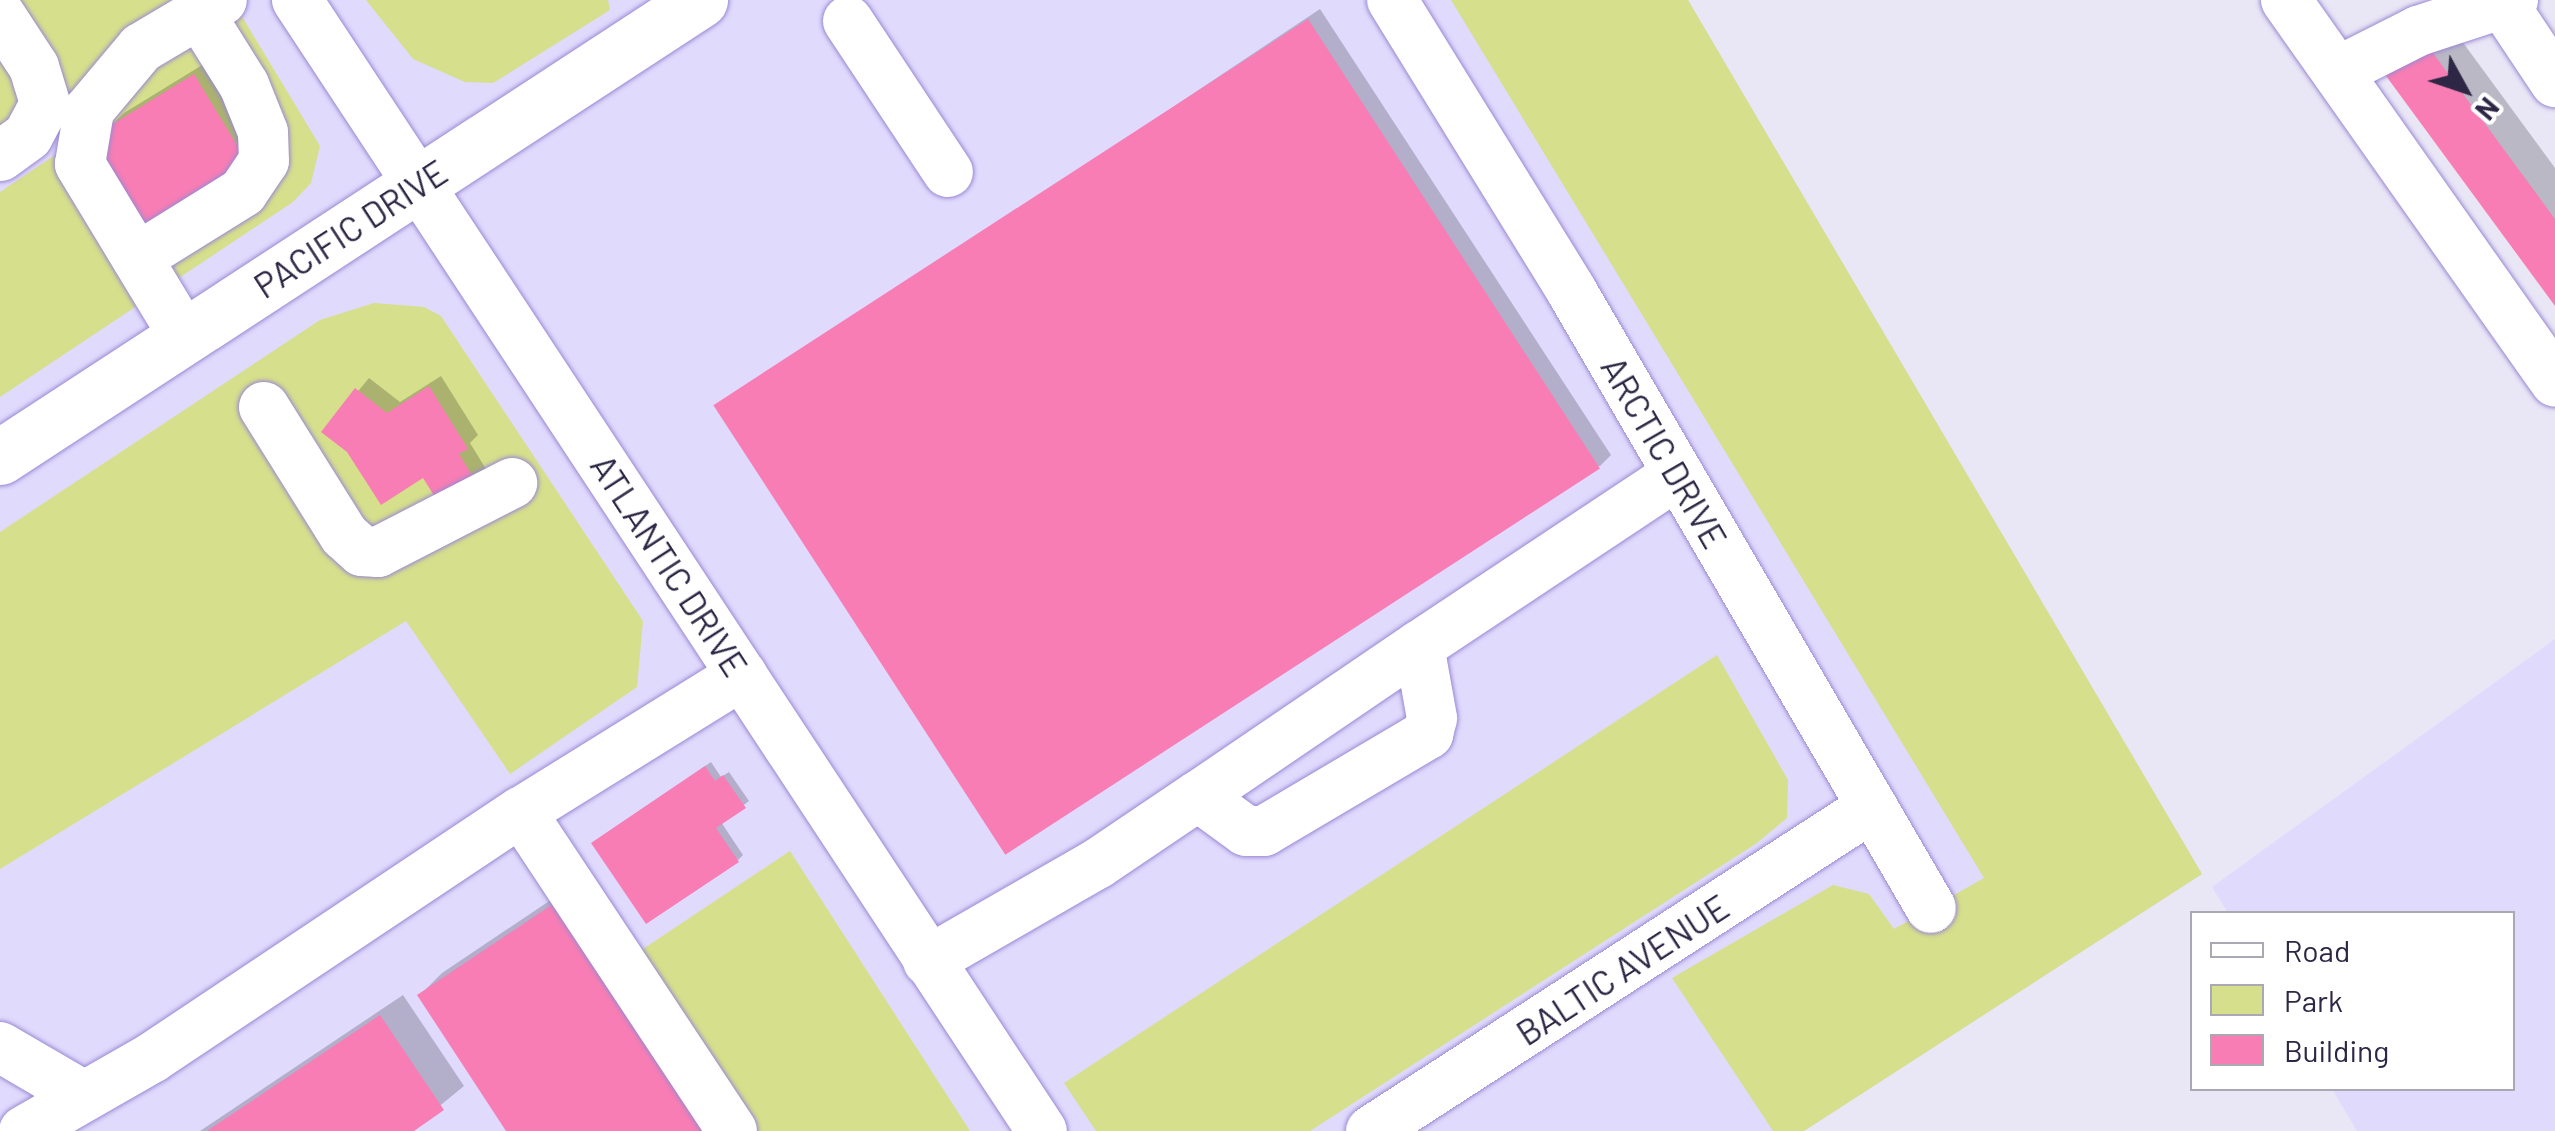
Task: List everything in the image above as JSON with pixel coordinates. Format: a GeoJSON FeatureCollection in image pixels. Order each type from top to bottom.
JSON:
{"type":"FeatureCollection","features":[{"type":"Feature","properties":{"kind":"main road","name":"PACIFIC DRIVE"},"geometry":{"type":"LineString","coordinates":[[0,456],[700,0]]}},
{"type":"Feature","properties":{"kind":"street","name":"ATLANTIC DRIVE"},"geometry":{"type":"LineString","coordinates":[[297,0],[1042,1131]]}},
{"type":"Feature","properties":{"kind":"street","name":"ARCTIC DRIVE"},"geometry":{"type":"LineString","coordinates":[[1392,0],[1678,474],[1931,908]]}},
{"type":"Feature","properties":{"kind":"street"},"geometry":{"type":"LineString","coordinates":[[2286,0],[2555,382]]}},
{"type":"Feature","properties":{"kind":"street"},"geometry":{"type":"LineString","coordinates":[[2337,72],[2418,31],[2508,2],[2555,82]]}},
{"type":"Feature","properties":{"kind":"street"},"geometry":{"type":"LineString","coordinates":[[137,258],[244,192],[264,161],[263,132],[210,7],[141,48],[89,110],[80,164],[184,336]]}},
{"type":"Feature","properties":{"kind":"street"},"geometry":{"type":"LineString","coordinates":[[0,15],[34,67],[45,104],[28,136],[0,156]]}},
{"type":"Feature","properties":{"kind":"street"},"geometry":{"type":"LineString","coordinates":[[848,21],[948,172]]}},
{"type":"Feature","properties":{"kind":"street"},"geometry":{"type":"LineString","coordinates":[[264,407],[344,536],[362,551],[378,552],[512,483]]}},
{"type":"Feature","properties":{"kind":"street"},"geometry":{"type":"LineString","coordinates":[[928,961],[1097,864],[1678,474]]}},
{"type":"Feature","properties":{"kind":"street"},"geometry":{"type":"LineString","coordinates":[[1198,796],[1246,831],[1264,830],[1428,734],[1432,718],[1419,646]]}},
{"type":"Feature","properties":{"kind":"street"},"geometry":{"type":"LineString","coordinates":[[24,1131],[153,1057],[526,808],[742,676]]}},
{"type":"Feature","properties":{"kind":"street","name":"BALTIC AVENUE"},"geometry":{"type":"LineString","coordinates":[[1371,1131],[1872,807]]}},
{"type":"Feature","properties":{"kind":"street"},"geometry":{"type":"LineString","coordinates":[[526,808],[732,1131]]}},
{"type":"Feature","properties":{"kind":"street"},"geometry":{"type":"LineString","coordinates":[[1,1062],[82,1095]]}},
{"type":"Feature","properties":{"kind":"shaded area"},"geometry":{"type":"Polygon","coordinates":[[[0,0],[1688,0],[2202,874],[1804,1131],[0,1131],[0,0]]]}},
{"type":"Feature","properties":{"kind":"shaded area"},"geometry":{"type":"Polygon","coordinates":[[[2555,639],[2555,1131],[2357,1131],[2333,1091],[2515,1091],[2515,911],[2227,911],[2212,887],[2555,639]]]}},
{"type":"Feature","properties":{"kind":"green space"},"geometry":{"type":"Polygon","coordinates":[[[14,0],[232,0],[320,146],[311,183],[293,202],[0,397],[0,192],[55,155],[65,137],[14,0]]]}},
{"type":"Feature","properties":{"kind":"green space"},"geometry":{"type":"Polygon","coordinates":[[[366,0],[608,0],[610,10],[493,83],[465,82],[413,59],[366,0]]]}},
{"type":"Feature","properties":{"kind":"green space"},"geometry":{"type":"Polygon","coordinates":[[[1451,0],[1688,0],[2202,874],[1804,1131],[1773,1131],[1672,978],[1833,885],[1869,894],[1894,929],[1984,878],[1451,0]]]}},
{"type":"Feature","properties":{"kind":"green space"},"geometry":{"type":"Polygon","coordinates":[[[0,58],[29,103],[0,145],[0,58]]]}},
{"type":"Feature","properties":{"kind":"green space"},"geometry":{"type":"Polygon","coordinates":[[[374,303],[424,307],[441,316],[643,621],[637,687],[510,774],[406,621],[0,869],[0,532],[320,320],[374,303]]]}},
{"type":"Feature","properties":{"kind":"green space"},"geometry":{"type":"Polygon","coordinates":[[[1717,655],[1788,780],[1787,818],[1757,843],[1310,1131],[1096,1131],[1064,1083],[1717,655]]]}},
{"type":"Feature","properties":{"kind":"green space"},"geometry":{"type":"Polygon","coordinates":[[[790,851],[970,1131],[754,1131],[637,953],[790,851]]]}},
{"type":"Feature","properties":{"kind":"building"},"geometry":{"type":"Polygon","coordinates":[[[1308,19],[1600,469],[1005,855],[713,405],[1308,19]]]}},
{"type":"Feature","properties":{"kind":"building"},"geometry":{"type":"Polygon","coordinates":[[[2419,34],[2555,219],[2555,306],[2378,65],[2419,34]]]}},
{"type":"Feature","properties":{"kind":"building"},"geometry":{"type":"Polygon","coordinates":[[[194,74],[249,165],[136,234],[92,160],[103,130],[194,74]]]}},
{"type":"Feature","properties":{"kind":"building"},"geometry":{"type":"Polygon","coordinates":[[[429,386],[468,449],[459,454],[481,490],[445,513],[423,478],[381,505],[347,452],[321,432],[355,388],[387,413],[429,386]]]}},
{"type":"Feature","properties":{"kind":"building"},"geometry":{"type":"Polygon","coordinates":[[[705,766],[715,781],[723,775],[746,808],[716,828],[739,862],[646,924],[591,843],[705,766]]]}},
{"type":"Feature","properties":{"kind":"building"},"geometry":{"type":"Polygon","coordinates":[[[565,896],[721,1131],[506,1131],[417,995],[565,896]]]}},
{"type":"Feature","properties":{"kind":"building"},"geometry":{"type":"Polygon","coordinates":[[[380,1015],[444,1110],[414,1131],[207,1131],[380,1015]]]}}]}
